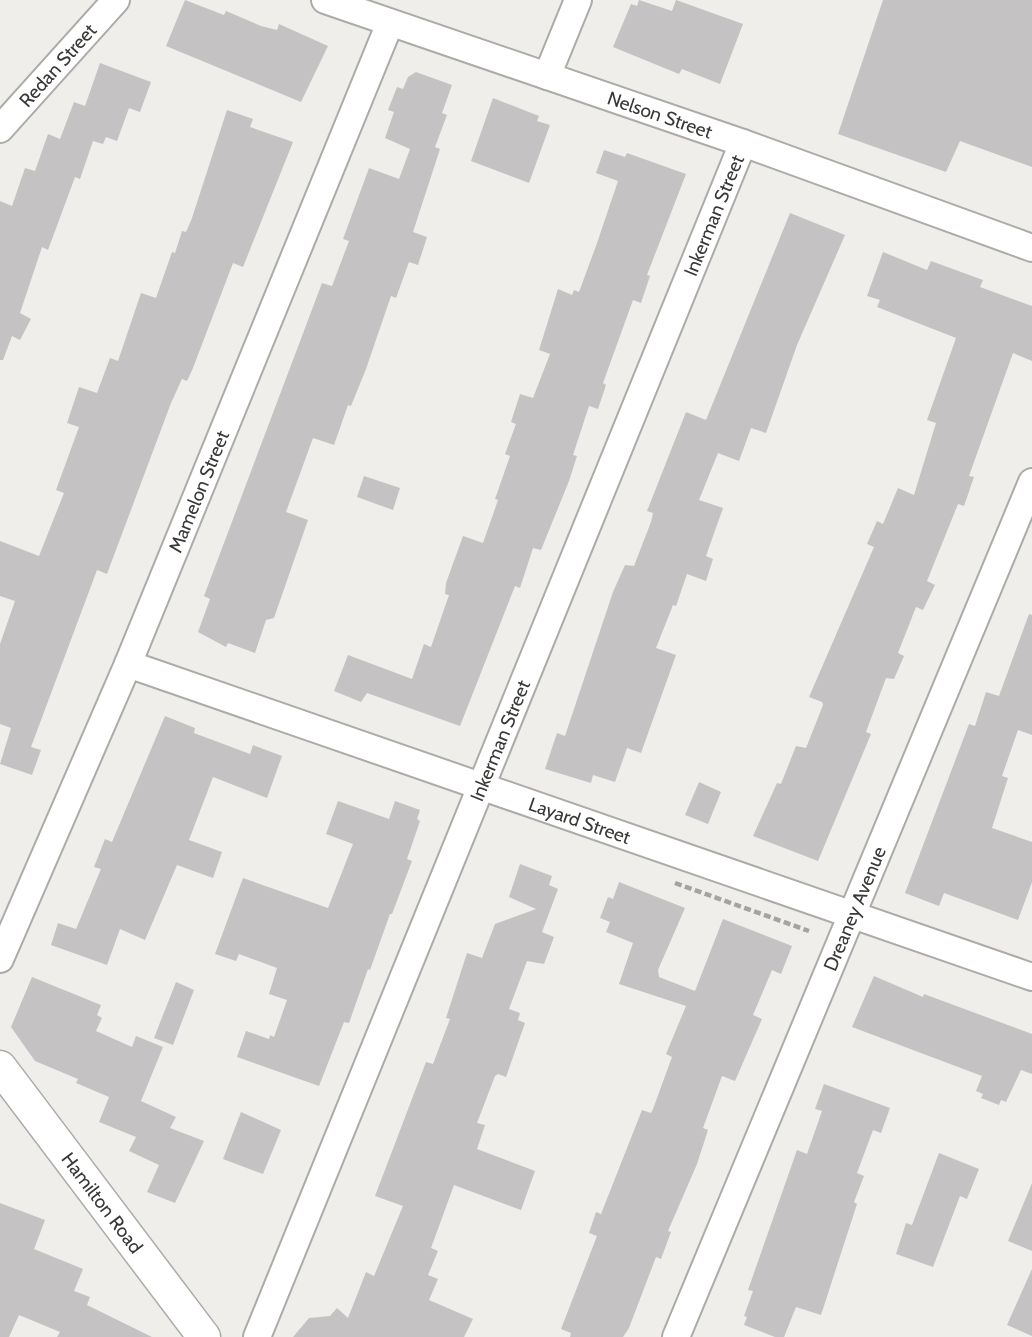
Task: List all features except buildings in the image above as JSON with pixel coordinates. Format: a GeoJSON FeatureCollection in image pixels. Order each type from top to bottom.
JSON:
{"type":"FeatureCollection","features":[{"type":"Feature","properties":{"kind":"main road","name":"Hamilton Road"},"geometry":{"type":"LineString","coordinates":[[0,1067],[204,1337]]}},
{"type":"Feature","properties":{"kind":"street","name":"Redan Street"},"geometry":{"type":"LineString","coordinates":[[0,129],[116,0]]}},
{"type":"Feature","properties":{"kind":"street","name":"Nelson Street"},"geometry":{"type":"LineString","coordinates":[[325,0],[743,143],[1032,248]]}},
{"type":"Feature","properties":{"kind":"street"},"geometry":{"type":"LineString","coordinates":[[547,76],[578,0]]}},
{"type":"Feature","properties":{"kind":"street","name":"Mamelon Street"},"geometry":{"type":"LineString","coordinates":[[0,959],[128,664],[390,23]]}},
{"type":"Feature","properties":{"kind":"street","name":"Inkerman Street"},"geometry":{"type":"LineString","coordinates":[[257,1337],[743,143]]}},
{"type":"Feature","properties":{"kind":"street","name":"Dreaney Avenue"},"geometry":{"type":"LineString","coordinates":[[676,1337],[1032,482]]}},
{"type":"Feature","properties":{"kind":"street","name":"Layard Street"},"geometry":{"type":"LineString","coordinates":[[128,664],[1032,977]]}},
{"type":"Feature","properties":{"kind":"path"},"geometry":{"type":"LineString","coordinates":[[668,881],[809,931]]}}]}
